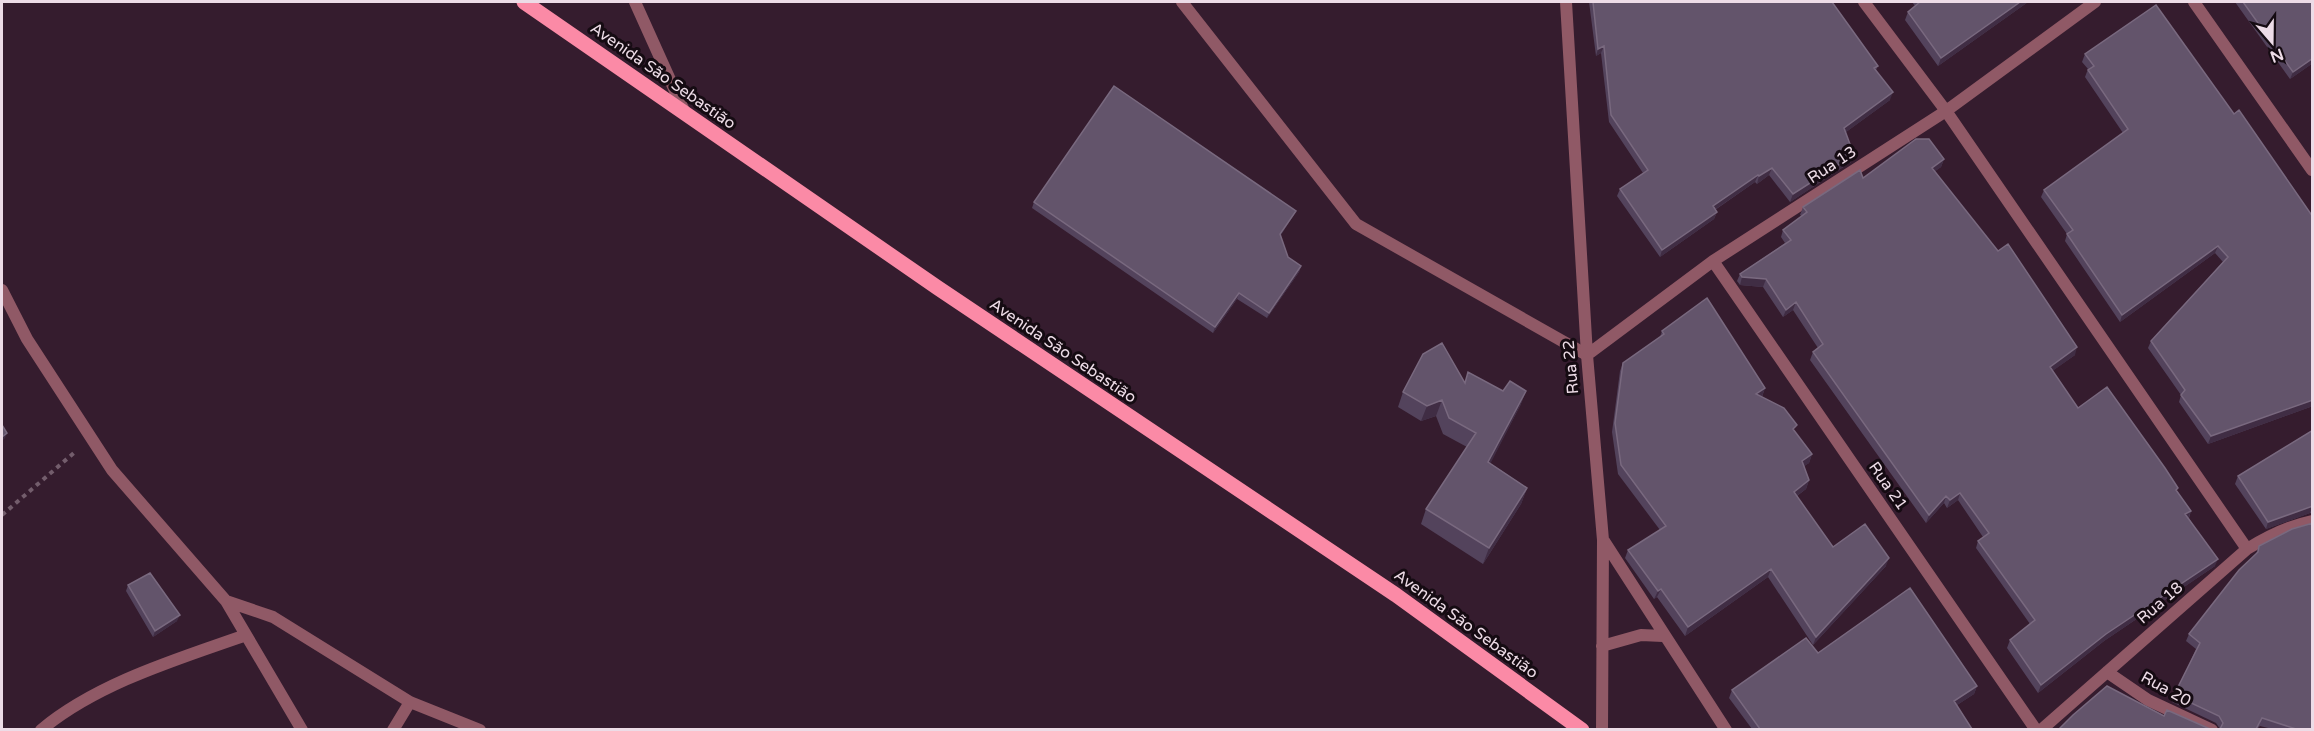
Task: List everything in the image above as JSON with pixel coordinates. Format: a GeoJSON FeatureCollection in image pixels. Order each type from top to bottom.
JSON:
{"type":"FeatureCollection","features":[{"type":"Feature","properties":{"kind":"main road","name":"Avenida São Sebastião"},"geometry":{"type":"LineString","coordinates":[[524,2],[938,288],[1396,595],[1582,729]]}},
{"type":"Feature","properties":{"kind":"street"},"geometry":{"type":"LineString","coordinates":[[635,2],[685,113]]}},
{"type":"Feature","properties":{"kind":"street"},"geometry":{"type":"LineString","coordinates":[[1182,2],[1356,224],[1587,355]]}},
{"type":"Feature","properties":{"kind":"street","name":"Rua 22"},"geometry":{"type":"LineString","coordinates":[[1566,2],[1587,355],[1603,540],[1602,729]]}},
{"type":"Feature","properties":{"kind":"street"},"geometry":{"type":"LineString","coordinates":[[1864,2],[1946,111],[2247,549]]}},
{"type":"Feature","properties":{"kind":"street","name":"Rua 13"},"geometry":{"type":"LineString","coordinates":[[1587,355],[1713,261],[1946,111],[2095,2]]}},
{"type":"Feature","properties":{"kind":"street"},"geometry":{"type":"LineString","coordinates":[[2194,2],[2313,170]]}},
{"type":"Feature","properties":{"kind":"street","name":"Rua 21"},"geometry":{"type":"LineString","coordinates":[[1713,261],[2036,729]]}},
{"type":"Feature","properties":{"kind":"street"},"geometry":{"type":"LineString","coordinates":[[2,290],[27,339],[112,470],[226,601],[302,729]]}},
{"type":"Feature","properties":{"kind":"street","name":"Rua 18"},"geometry":{"type":"LineString","coordinates":[[2041,729],[2247,549],[2270,535],[2313,521]]}},
{"type":"Feature","properties":{"kind":"street"},"geometry":{"type":"LineString","coordinates":[[1603,540],[1663,636],[1726,729]]}},
{"type":"Feature","properties":{"kind":"street"},"geometry":{"type":"LineString","coordinates":[[226,601],[273,617],[410,702],[480,729]]}},
{"type":"Feature","properties":{"kind":"street"},"geometry":{"type":"LineString","coordinates":[[41,729],[55,718],[133,675],[246,635]]}},
{"type":"Feature","properties":{"kind":"street"},"geometry":{"type":"LineString","coordinates":[[1602,646],[1641,635],[1663,636]]}},
{"type":"Feature","properties":{"kind":"street","name":"Rua 20"},"geometry":{"type":"LineString","coordinates":[[2107,672],[2148,699],[2212,729]]}},
{"type":"Feature","properties":{"kind":"street"},"geometry":{"type":"LineString","coordinates":[[393,729],[410,702]]}},
{"type":"Feature","properties":{"kind":"path"},"geometry":{"type":"LineString","coordinates":[[2,516],[91,438]]}},
{"type":"Feature","properties":{"kind":"building"},"geometry":{"type":"Polygon","coordinates":[[[1593,2],[1832,2],[1878,66],[1874,68],[1893,92],[1844,128],[1854,155],[1793,194],[1772,168],[1713,206],[1717,212],[1662,250],[1620,189],[1648,170],[1611,115],[1604,46],[1598,49],[1593,2]]]}},
{"type":"Feature","properties":{"kind":"building"},"geometry":{"type":"Polygon","coordinates":[[[1920,2],[2020,2],[1941,58],[1908,12],[1920,2]]]}},
{"type":"Feature","properties":{"kind":"building"},"geometry":{"type":"Polygon","coordinates":[[[2243,2],[2313,2],[2313,58],[2293,72],[2243,2]]]}},
{"type":"Feature","properties":{"kind":"building"},"geometry":{"type":"Polygon","coordinates":[[[2156,5],[2234,114],[2239,110],[2313,217],[2313,400],[2211,436],[2181,395],[2185,390],[2151,341],[2228,257],[2218,246],[2122,315],[2067,234],[2073,230],[2044,190],[2128,129],[2088,70],[2094,66],[2085,54],[2156,5]]]}},
{"type":"Feature","properties":{"kind":"building"},"geometry":{"type":"Polygon","coordinates":[[[1114,86],[1296,211],[1280,234],[1288,257],[1301,266],[1269,313],[1239,293],[1215,327],[1034,202],[1114,86]]]}},
{"type":"Feature","properties":{"kind":"building"},"geometry":{"type":"Polygon","coordinates":[[[1916,139],[1929,139],[1944,159],[1932,168],[1998,251],[2008,244],[2077,347],[2050,367],[2078,408],[2107,387],[2178,488],[2176,490],[2191,511],[2185,514],[2218,559],[2106,634],[2041,685],[2010,640],[2035,620],[1978,541],[1989,533],[1960,493],[1950,500],[1946,496],[1929,515],[1813,352],[1823,344],[1796,302],[1786,310],[1766,279],[1742,277],[1740,274],[1791,240],[1783,230],[1807,212],[1803,207],[1860,170],[1863,178],[1916,139]]]}},
{"type":"Feature","properties":{"kind":"building"},"geometry":{"type":"Polygon","coordinates":[[[1707,298],[1765,388],[1756,394],[1784,408],[1797,425],[1793,429],[1812,454],[1802,461],[1809,480],[1794,492],[1833,547],[1865,524],[1889,558],[1816,637],[1771,569],[1688,627],[1661,589],[1658,591],[1628,550],[1666,526],[1621,465],[1615,423],[1623,363],[1664,334],[1662,331],[1707,298]]]}},
{"type":"Feature","properties":{"kind":"building"},"geometry":{"type":"Polygon","coordinates":[[[1442,343],[1465,383],[1468,372],[1503,391],[1510,381],[1526,391],[1488,462],[1527,488],[1489,548],[1426,509],[1476,433],[1449,418],[1442,400],[1427,406],[1403,392],[1423,354],[1442,343]]]}},
{"type":"Feature","properties":{"kind":"building"},"geometry":{"type":"Polygon","coordinates":[[[2,425],[7,433],[2,437],[2,425]]]}},
{"type":"Feature","properties":{"kind":"building"},"geometry":{"type":"Polygon","coordinates":[[[2313,430],[2313,506],[2268,522],[2238,476],[2313,430]]]}},
{"type":"Feature","properties":{"kind":"building"},"geometry":{"type":"Polygon","coordinates":[[[2313,523],[2313,729],[2296,729],[2262,718],[2256,729],[2220,729],[2223,723],[2219,716],[2174,695],[2200,643],[2189,634],[2239,570],[2258,552],[2259,546],[2292,529],[2313,523]]]}},
{"type":"Feature","properties":{"kind":"building"},"geometry":{"type":"Polygon","coordinates":[[[150,573],[180,615],[155,631],[128,585],[150,573]]]}},
{"type":"Feature","properties":{"kind":"building"},"geometry":{"type":"Polygon","coordinates":[[[1910,588],[1977,686],[1954,701],[1972,729],[1760,729],[1732,690],[1806,638],[1818,653],[1910,588]]]}},
{"type":"Feature","properties":{"kind":"building"},"geometry":{"type":"Polygon","coordinates":[[[2107,686],[2164,716],[2167,710],[2210,729],[2059,729],[2107,686]]]}}]}
